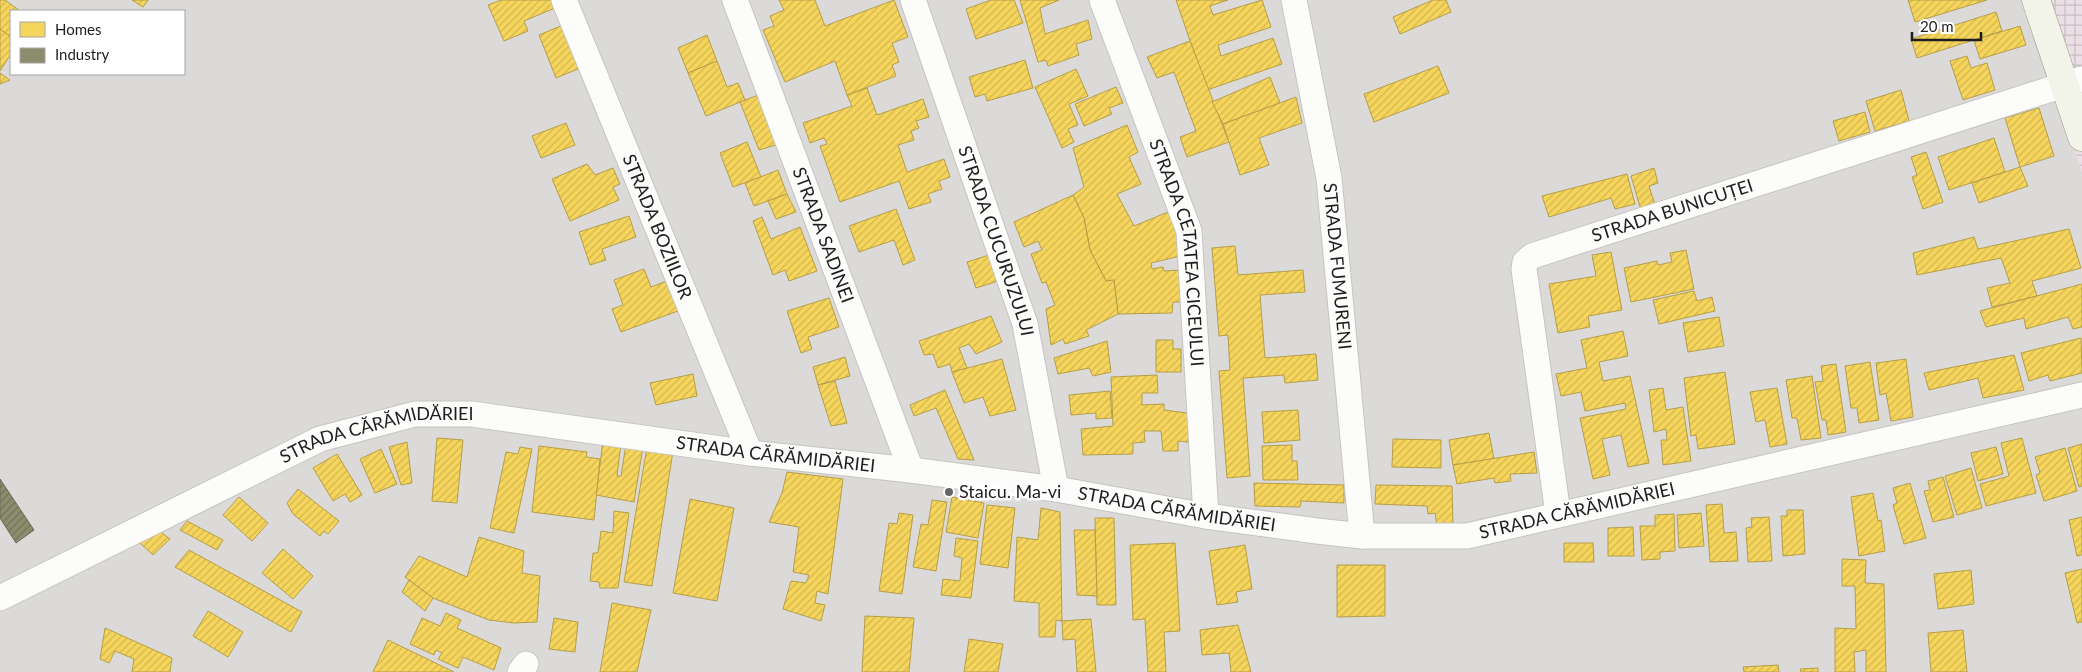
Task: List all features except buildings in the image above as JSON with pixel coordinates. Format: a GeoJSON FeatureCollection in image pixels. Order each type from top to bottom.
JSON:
{"type":"FeatureCollection","features":[{"type":"Feature","properties":{"kind":"main road"},"geometry":{"type":"LineString","coordinates":[[2036,0],[2073,83],[2082,136]]}},
{"type":"Feature","properties":{"kind":"street","name":"STRADA BOZIILOR"},"geometry":{"type":"LineString","coordinates":[[564,0],[750,453]]}},
{"type":"Feature","properties":{"kind":"street","name":"STRADA SADINEI"},"geometry":{"type":"LineString","coordinates":[[735,0],[911,470]]}},
{"type":"Feature","properties":{"kind":"street","name":"STRADA CUCURUZULUI"},"geometry":{"type":"LineString","coordinates":[[913,0],[1025,324],[1056,489]]}},
{"type":"Feature","properties":{"kind":"street","name":"STRADA CETATEA CICEULUI"},"geometry":{"type":"LineString","coordinates":[[1102,0],[1189,231],[1206,516]]}},
{"type":"Feature","properties":{"kind":"street","name":"STRADA FUMURENI"},"geometry":{"type":"LineString","coordinates":[[1294,0],[1329,178],[1362,536]]}},
{"type":"Feature","properties":{"kind":"street","name":"STRADA BUNICUȚEI"},"geometry":{"type":"LineString","coordinates":[[1558,514],[1524,269],[1525,262],[1532,256],[2073,83]]}},
{"type":"Feature","properties":{"kind":"street","name":"STRADA CĂRĂMIDĂRIEI"},"geometry":{"type":"LineString","coordinates":[[0,598],[320,439],[414,414],[472,414],[750,453],[911,470],[1056,489],[1206,516],[1362,536],[1467,536],[2082,395]]}},
{"type":"Feature","properties":{"kind":"shaded area"},"geometry":{"type":"Polygon","coordinates":[[[0,0],[2024,0],[2082,172],[2082,672],[0,672],[0,0]]]}},
{"type":"Feature","properties":{"kind":"shaded area"},"geometry":{"type":"Polygon","coordinates":[[[2024,0],[2082,0],[2082,172],[2081,168],[2024,0]]]}},
{"type":"Feature","properties":{"kind":"place","name":"Staicu. Ma-vi"},"geometry":{"type":"Point","coordinates":[949,492]}}]}
